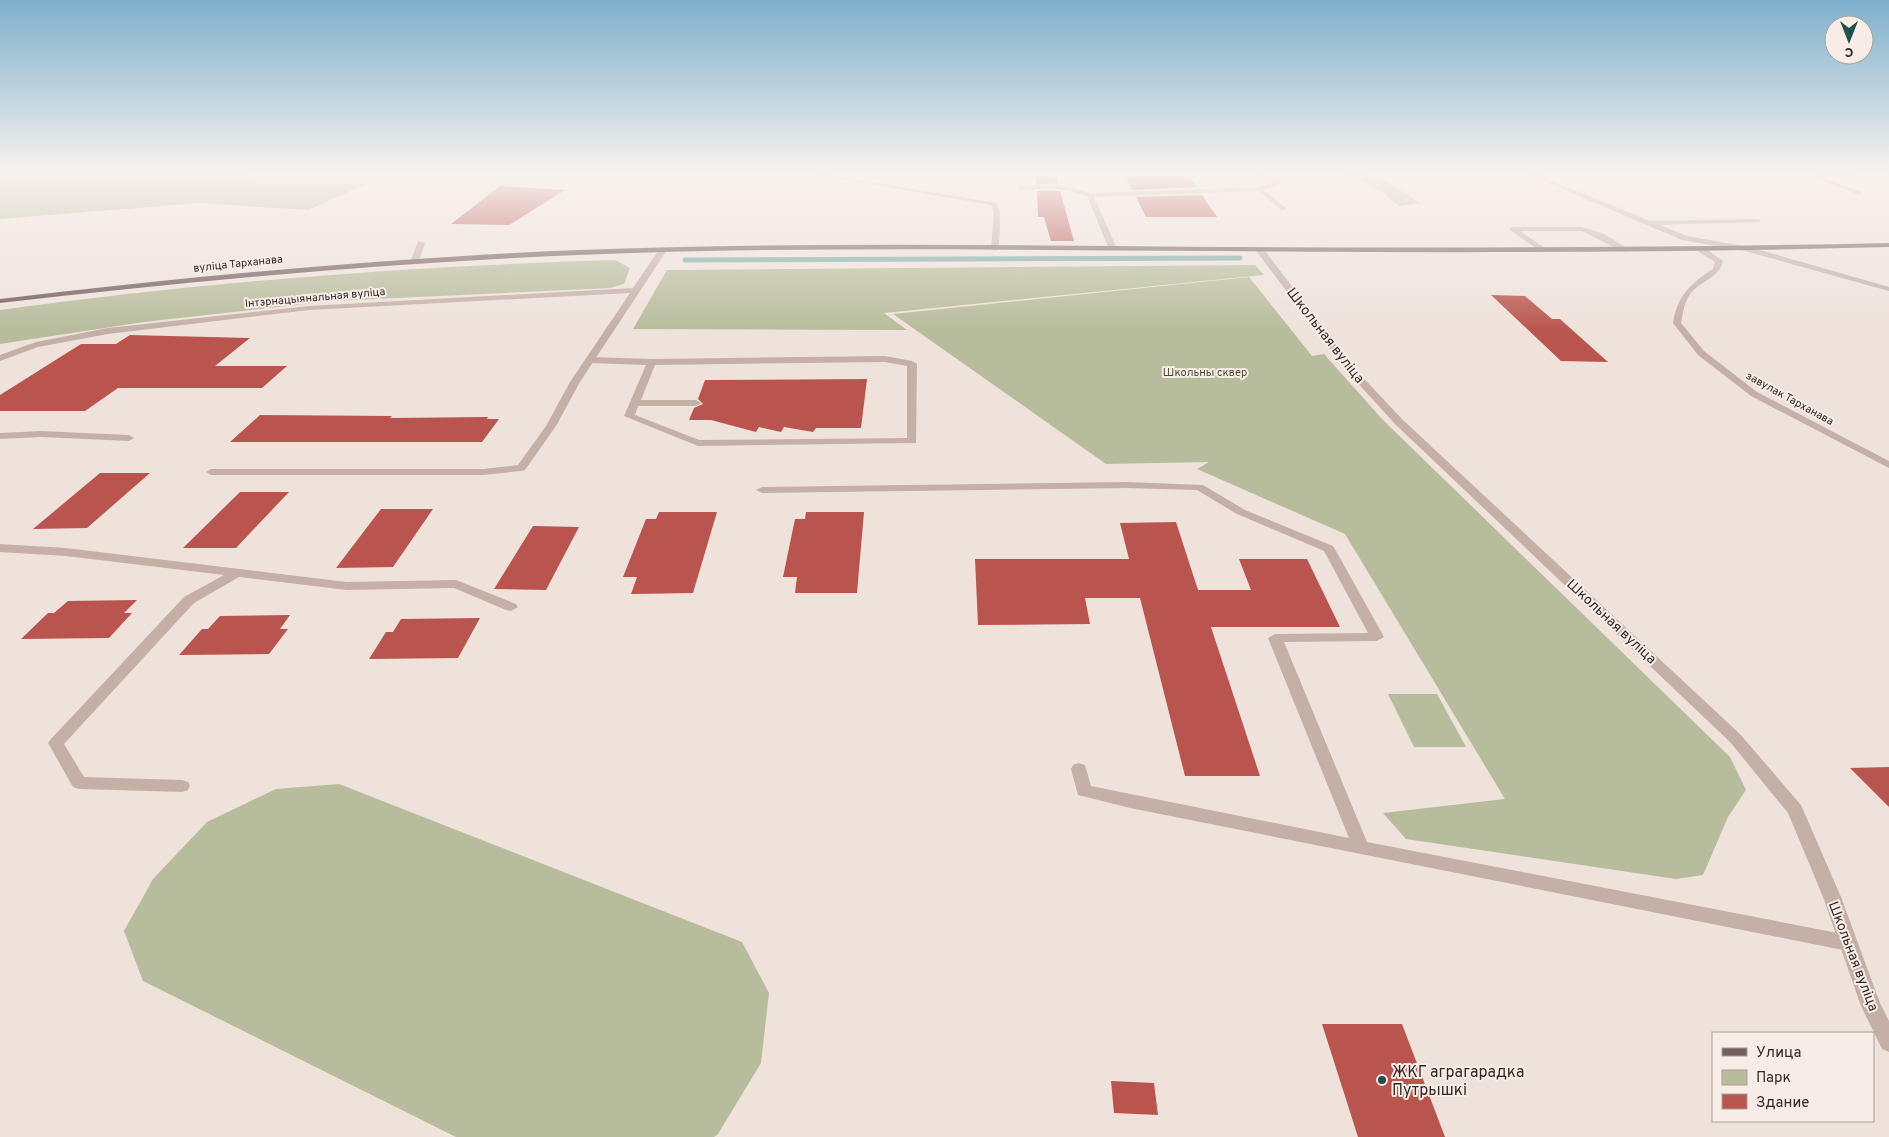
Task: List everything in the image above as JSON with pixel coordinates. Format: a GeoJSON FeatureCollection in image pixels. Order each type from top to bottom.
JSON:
{"type":"FeatureCollection","features":[{"type":"Feature","properties":{"kind":"main road","name":"вуліца Тарханава"},"geometry":{"type":"LineString","coordinates":[[0,301],[140,284],[415,260],[663,250],[1746,250],[1889,245]]}},
{"type":"Feature","properties":{"kind":"street"},"geometry":{"type":"LineString","coordinates":[[995,249],[996,225]]}},
{"type":"Feature","properties":{"kind":"street"},"geometry":{"type":"LineString","coordinates":[[1103,225],[1113,249]]}},
{"type":"Feature","properties":{"kind":"street"},"geometry":{"type":"LineString","coordinates":[[1656,225],[1685,238],[1702,250]]}},
{"type":"Feature","properties":{"kind":"street"},"geometry":{"type":"LineString","coordinates":[[1542,250],[1512,229],[1582,229],[1626,250]]}},
{"type":"Feature","properties":{"kind":"street"},"geometry":{"type":"LineString","coordinates":[[1685,238],[1746,250],[1889,289]]}},
{"type":"Feature","properties":{"kind":"street"},"geometry":{"type":"LineString","coordinates":[[415,260],[420,243]]}},
{"type":"Feature","properties":{"kind":"street"},"geometry":{"type":"LineString","coordinates":[[211,472],[483,472],[521,468],[551,426],[575,382],[663,250]]}},
{"type":"Feature","properties":{"kind":"street","name":"Школьная вуліца"},"geometry":{"type":"LineString","coordinates":[[1260,250],[1349,368],[1399,422],[1735,738],[1795,810],[1871,1006],[1889,1042]]}},
{"type":"Feature","properties":{"kind":"street","name":"завулак Тарханава"},"geometry":{"type":"LineString","coordinates":[[1702,250],[1719,261],[1717,270],[1697,282],[1679,304],[1677,323],[1701,353],[1754,394],[1889,464]]}},
{"type":"Feature","properties":{"kind":"street","name":"Інтэрнацыянальная вуліца"},"geometry":{"type":"LineString","coordinates":[[0,358],[36,345],[108,331],[280,311],[331,306],[637,290]]}},
{"type":"Feature","properties":{"kind":"street"},"geometry":{"type":"LineString","coordinates":[[590,360],[652,362],[885,360],[912,364],[912,441],[698,443],[629,416],[652,362]]}},
{"type":"Feature","properties":{"kind":"street"},"geometry":{"type":"LineString","coordinates":[[634,403],[696,403]]}},
{"type":"Feature","properties":{"kind":"street"},"geometry":{"type":"LineString","coordinates":[[0,436],[41,434],[129,438]]}},
{"type":"Feature","properties":{"kind":"street"},"geometry":{"type":"LineString","coordinates":[[762,490],[1126,485],[1199,487],[1241,512],[1329,549],[1377,637],[1275,638],[1361,847]]}},
{"type":"Feature","properties":{"kind":"street"},"geometry":{"type":"LineString","coordinates":[[0,548],[66,552],[347,586],[456,584],[511,607]]}},
{"type":"Feature","properties":{"kind":"street"},"geometry":{"type":"LineString","coordinates":[[182,786],[78,783],[56,743],[189,600],[236,573]]}},
{"type":"Feature","properties":{"kind":"street"},"geometry":{"type":"LineString","coordinates":[[1080,769],[1084,791],[1130,802],[1848,943]]}},
{"type":"Feature","properties":{"kind":"green space"},"geometry":{"type":"Polygon","coordinates":[[[615,260],[630,268],[624,284],[610,288],[332,301],[144,322],[0,344],[0,310],[230,283],[461,266],[615,260]]]}},
{"type":"Feature","properties":{"kind":"green space"},"geometry":{"type":"Polygon","coordinates":[[[1255,265],[1264,275],[884,313],[907,330],[633,329],[667,270],[1255,265]]]}},
{"type":"Feature","properties":{"kind":"green space","name":"Школьны сквер"},"geometry":{"type":"Polygon","coordinates":[[[1249,277],[1312,356],[1324,354],[1383,420],[1730,757],[1746,790],[1728,817],[1703,875],[1676,879],[1406,839],[1383,813],[1505,799],[1345,534],[1197,469],[1209,462],[1106,464],[893,314],[1249,277]]]}},
{"type":"Feature","properties":{"kind":"green space"},"geometry":{"type":"Polygon","coordinates":[[[1388,694],[1437,694],[1466,747],[1414,747],[1388,694]]]}},
{"type":"Feature","properties":{"kind":"green space"},"geometry":{"type":"Polygon","coordinates":[[[339,784],[742,942],[769,993],[761,1063],[718,1134],[714,1137],[456,1137],[143,981],[124,931],[153,879],[207,822],[276,789],[339,784]]]}},
{"type":"Feature","properties":{"kind":"building"},"geometry":{"type":"Polygon","coordinates":[[[1046,225],[1070,225],[1074,241],[1051,241],[1046,225]]]}},
{"type":"Feature","properties":{"kind":"building"},"geometry":{"type":"Polygon","coordinates":[[[1491,295],[1525,296],[1552,319],[1560,319],[1608,362],[1561,361],[1491,295]]]}},
{"type":"Feature","properties":{"kind":"building"},"geometry":{"type":"Polygon","coordinates":[[[130,335],[250,338],[215,366],[287,366],[262,388],[118,388],[85,411],[0,411],[0,395],[81,344],[116,344],[130,335]]]}},
{"type":"Feature","properties":{"kind":"building"},"geometry":{"type":"Polygon","coordinates":[[[867,379],[861,428],[816,428],[813,432],[784,427],[781,432],[759,427],[756,432],[711,420],[689,420],[694,408],[703,404],[698,399],[705,380],[867,379]]]}},
{"type":"Feature","properties":{"kind":"building"},"geometry":{"type":"Polygon","coordinates":[[[260,415],[392,416],[390,418],[488,417],[487,419],[499,419],[482,442],[230,442],[260,415]]]}},
{"type":"Feature","properties":{"kind":"building"},"geometry":{"type":"Polygon","coordinates":[[[100,473],[150,473],[87,528],[33,529],[100,473]]]}},
{"type":"Feature","properties":{"kind":"building"},"geometry":{"type":"Polygon","coordinates":[[[240,492],[289,492],[236,548],[183,548],[240,492]]]}},
{"type":"Feature","properties":{"kind":"building"},"geometry":{"type":"Polygon","coordinates":[[[381,509],[433,509],[393,567],[336,568],[381,509]]]}},
{"type":"Feature","properties":{"kind":"building"},"geometry":{"type":"Polygon","coordinates":[[[659,512],[717,512],[693,593],[631,594],[637,577],[623,577],[646,519],[656,519],[659,512]]]}},
{"type":"Feature","properties":{"kind":"building"},"geometry":{"type":"Polygon","coordinates":[[[806,512],[864,512],[857,593],[795,593],[797,577],[783,577],[795,519],[805,519],[806,512]]]}},
{"type":"Feature","properties":{"kind":"building"},"geometry":{"type":"Polygon","coordinates":[[[1176,522],[1198,590],[1251,590],[1239,559],[1307,559],[1340,627],[1211,627],[1260,776],[1185,776],[1140,598],[1085,598],[1090,624],[978,625],[975,559],[1129,559],[1120,523],[1176,522]]]}},
{"type":"Feature","properties":{"kind":"building"},"geometry":{"type":"Polygon","coordinates":[[[533,526],[579,527],[546,590],[494,589],[533,526]]]}},
{"type":"Feature","properties":{"kind":"building"},"geometry":{"type":"Polygon","coordinates":[[[137,600],[124,613],[132,613],[109,638],[21,639],[48,613],[54,613],[68,601],[137,600]]]}},
{"type":"Feature","properties":{"kind":"building"},"geometry":{"type":"Polygon","coordinates":[[[290,615],[280,629],[288,629],[269,654],[179,655],[202,629],[208,629],[220,616],[290,615]]]}},
{"type":"Feature","properties":{"kind":"building"},"geometry":{"type":"Polygon","coordinates":[[[480,618],[458,658],[369,659],[386,632],[393,632],[401,619],[480,618]]]}},
{"type":"Feature","properties":{"kind":"building"},"geometry":{"type":"Polygon","coordinates":[[[1889,767],[1889,807],[1850,768],[1889,767]]]}},
{"type":"Feature","properties":{"kind":"building","name":"ЖКГ аграгарадка Путрышкі"},"geometry":{"type":"Polygon","coordinates":[[[1322,1024],[1402,1024],[1445,1137],[1358,1137],[1322,1024]]]}},
{"type":"Feature","properties":{"kind":"building"},"geometry":{"type":"Polygon","coordinates":[[[1111,1081],[1154,1083],[1158,1115],[1114,1113],[1111,1081]]]}},
{"type":"Feature","properties":{"kind":"waterway"},"geometry":{"type":"LineString","coordinates":[[685,260],[1240,258]]}},
{"type":"Feature","properties":{"kind":"place","name":"ЖКГ аграгарадка Путрышкі"},"geometry":{"type":"Point","coordinates":[1382,1080]}}]}
